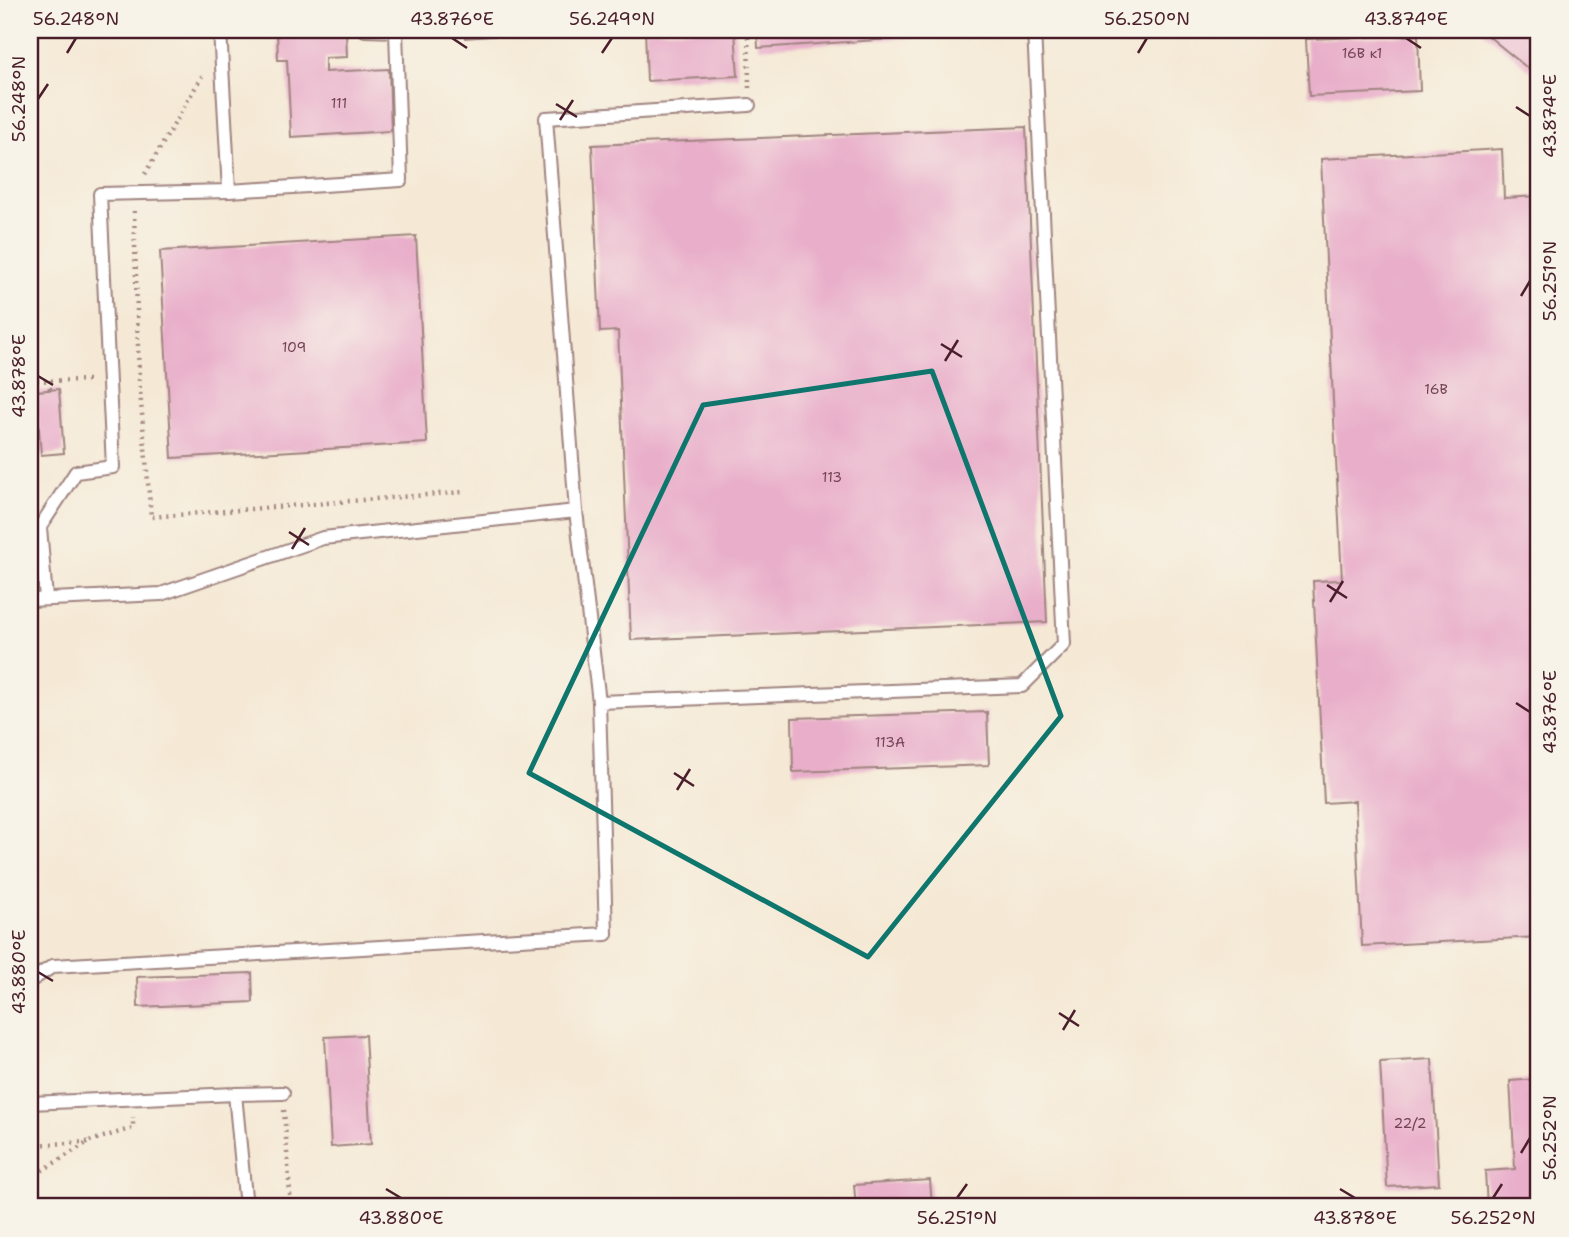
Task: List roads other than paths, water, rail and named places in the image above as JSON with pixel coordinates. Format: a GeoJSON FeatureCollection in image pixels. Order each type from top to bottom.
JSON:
{"type":"FeatureCollection","features":[{"type":"Feature","properties":{"kind":"lane"},"geometry":{"type":"LineString","coordinates":[[219,30],[229,191]]}},
{"type":"Feature","properties":{"kind":"lane"},"geometry":{"type":"LineString","coordinates":[[46,599],[40,527],[76,472],[113,467],[100,194],[229,191],[401,180],[396,31],[365,30]]}},
{"type":"Feature","properties":{"kind":"lane"},"geometry":{"type":"LineString","coordinates":[[599,702],[1022,686],[1064,644],[1034,30]]}},
{"type":"Feature","properties":{"kind":"lane"},"geometry":{"type":"LineString","coordinates":[[30,981],[53,966],[606,934],[599,702],[576,511],[546,118],[749,105]]}},
{"type":"Feature","properties":{"kind":"lane"},"geometry":{"type":"LineString","coordinates":[[30,600],[161,594],[323,538],[576,511]]}},
{"type":"Feature","properties":{"kind":"lane"},"geometry":{"type":"LineString","coordinates":[[30,1103],[283,1093]]}},
{"type":"Feature","properties":{"kind":"lane"},"geometry":{"type":"LineString","coordinates":[[235,1094],[246,1207]]}}]}
